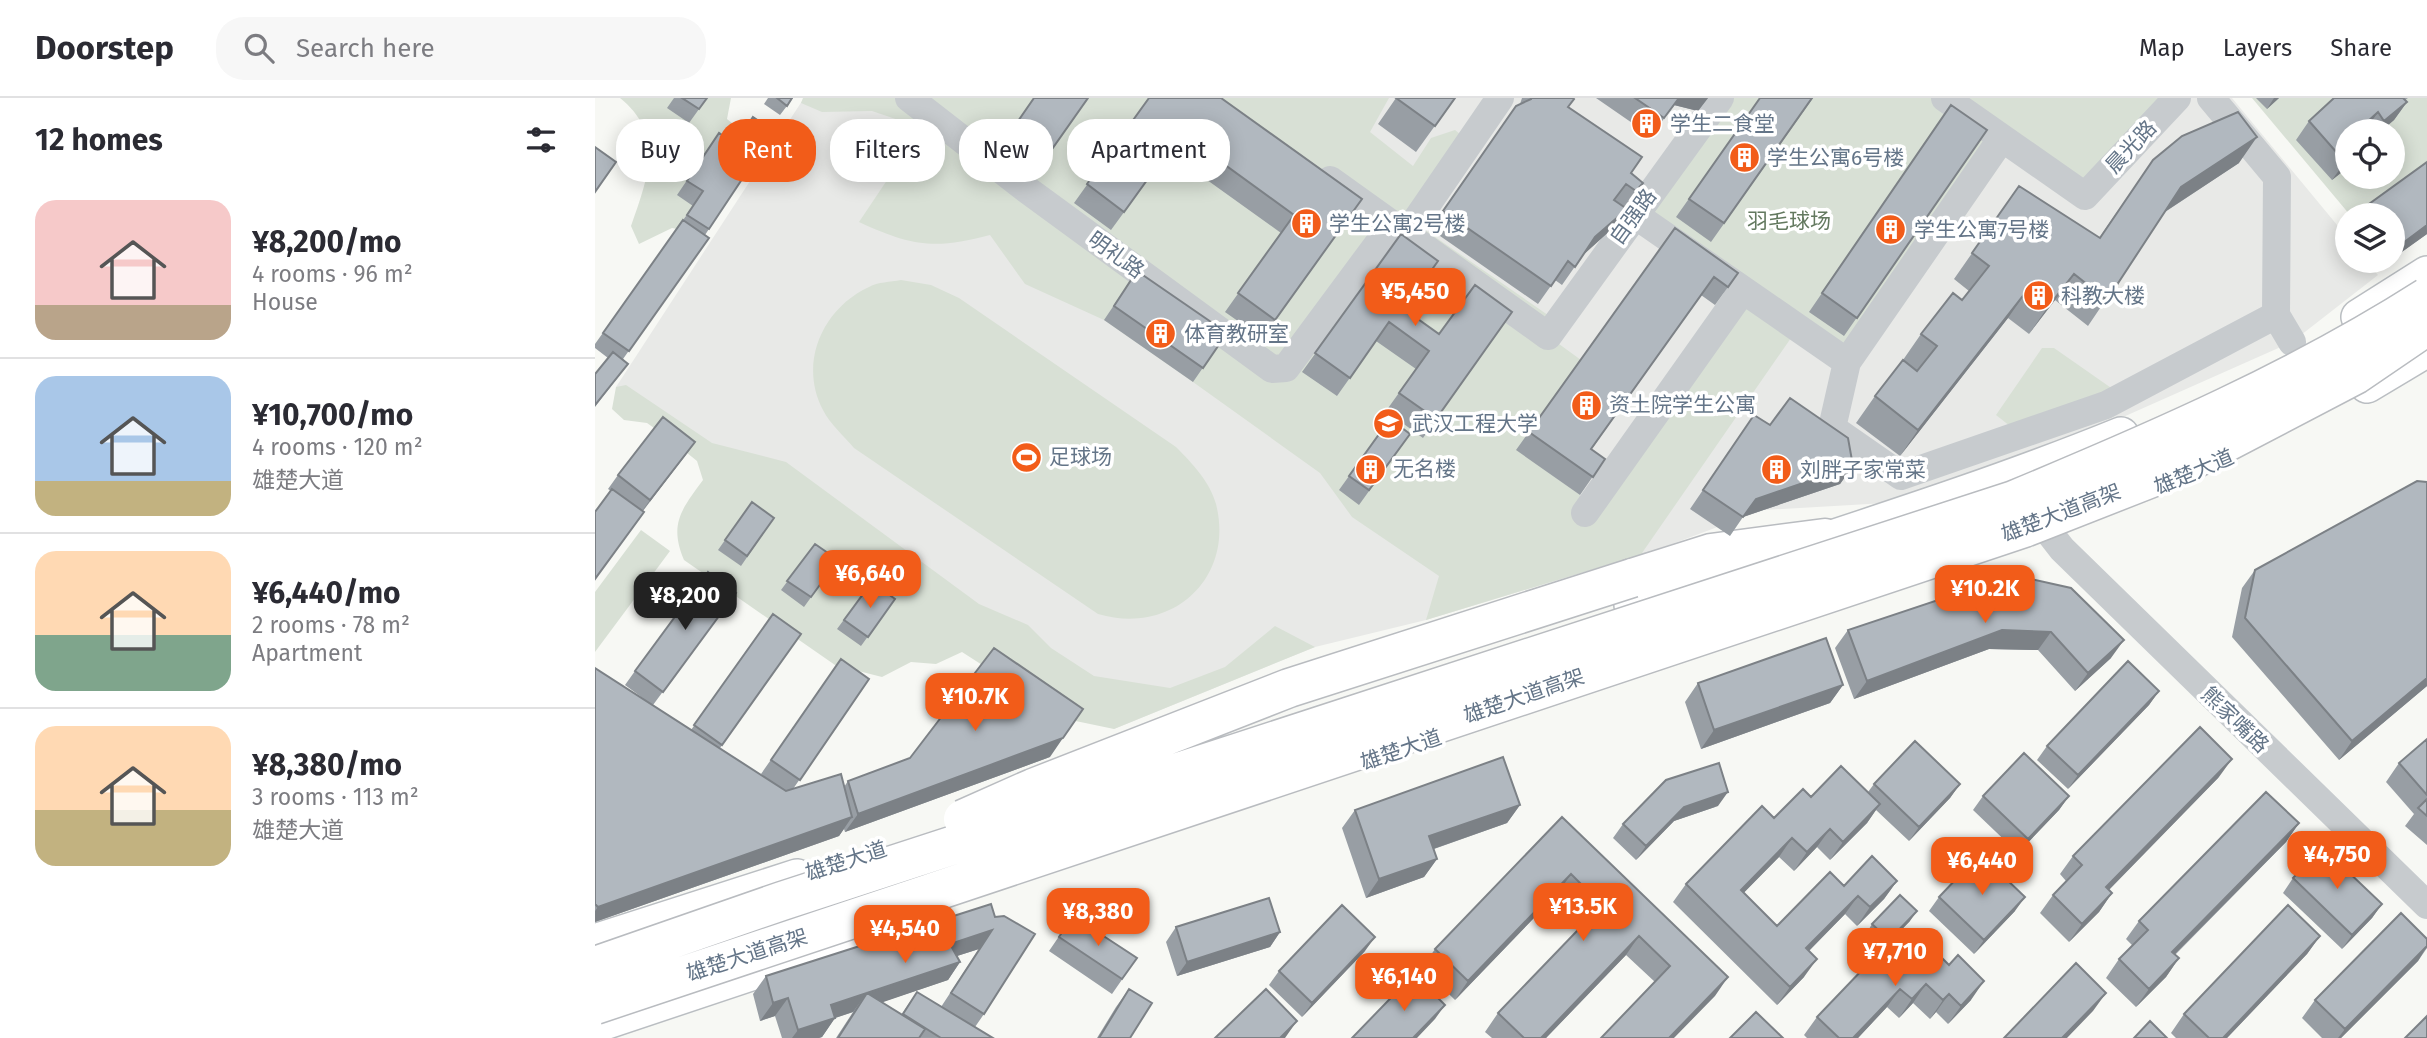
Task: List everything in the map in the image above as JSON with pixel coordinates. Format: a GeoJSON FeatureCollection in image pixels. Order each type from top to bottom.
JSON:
{"type":"FeatureCollection","features":[{"type":"Feature","properties":{"kind":"highway","name":"雄楚大道高架"},"geometry":{"type":"LineString","coordinates":[[595,966],[782,901],[2014,500],[2177,432],[2370,333],[2427,296]]}},
{"type":"Feature","properties":{"kind":"highway","name":"雄楚大道高架"},"geometry":{"type":"LineString","coordinates":[[595,1005],[2024,528],[2177,468],[2355,375],[2427,326]]}},
{"type":"Feature","properties":{"kind":"highway"},"geometry":{"type":"LineString","coordinates":[[782,901],[1033,788],[1289,688],[1711,553],[1825,538]]}},
{"type":"Feature","properties":{"kind":"main road","name":"雄楚大道"},"geometry":{"type":"LineString","coordinates":[[595,942],[1284,719],[1432,675],[1825,538],[1965,494],[2052,463],[2221,392],[2265,370],[2341,328],[2427,274]]}},
{"type":"Feature","properties":{"kind":"main road","name":"雄楚大道"},"geometry":{"type":"LineString","coordinates":[[595,1025],[2048,531],[2255,447],[2427,349]]}},
{"type":"Feature","properties":{"kind":"main road"},"geometry":{"type":"LineString","coordinates":[[2265,370],[2285,365],[2306,373],[2312,387],[2310,406],[2293,426]]}},
{"type":"Feature","properties":{"kind":"street","name":"明礼路"},"geometry":{"type":"LineString","coordinates":[[909,98],[1026,190],[1272,369],[1286,368],[1399,230],[1500,98]]}},
{"type":"Feature","properties":{"kind":"street","name":"自强路"},"geometry":{"type":"LineString","coordinates":[[1399,230],[1548,336],[1720,98]]}},
{"type":"Feature","properties":{"kind":"street"},"geometry":{"type":"LineString","coordinates":[[1945,98],[2002,138],[1847,362],[1832,428],[1901,476],[2106,405],[2276,315]]}},
{"type":"Feature","properties":{"kind":"street","name":"晨光路"},"geometry":{"type":"LineString","coordinates":[[2002,138],[2085,196],[2177,98]]}},
{"type":"Feature","properties":{"kind":"street"},"geometry":{"type":"LineString","coordinates":[[2211,98],[2277,177],[2276,315],[2292,342]]}},
{"type":"Feature","properties":{"kind":"street"},"geometry":{"type":"LineString","coordinates":[[1304,162],[1399,230]]}},
{"type":"Feature","properties":{"kind":"street"},"geometry":{"type":"LineString","coordinates":[[1635,215],[1847,362]]}},
{"type":"Feature","properties":{"kind":"street"},"geometry":{"type":"LineString","coordinates":[[1585,513],[1743,290]]}},
{"type":"Feature","properties":{"kind":"street","name":"熊家嘴路"},"geometry":{"type":"LineString","coordinates":[[2048,531],[2198,685],[2427,905]]}},
{"type":"Feature","properties":{"kind":"shaded area","name":"武汉工程大学"},"geometry":{"type":"Polygon","coordinates":[[[804,98],[2232,98],[2335,222],[2335,273],[2378,275],[2292,342],[2024,461],[1903,502],[1763,510],[1656,550],[1426,620],[1315,647],[1114,729],[616,387],[749,182],[816,182],[816,119],[790,119],[804,98]]]}},
{"type":"Feature","properties":{"kind":"green space"},"geometry":{"type":"Polygon","coordinates":[[[620,98],[731,98],[727,119],[718,119],[718,169],[677,229],[672,228],[639,244],[631,226],[645,182],[704,182],[704,119],[638,119],[620,98]]]}},
{"type":"Feature","properties":{"kind":"green space"},"geometry":{"type":"Polygon","coordinates":[[[803,98],[1389,98],[1370,132],[1413,166],[1431,138],[1455,130],[1470,142],[1415,223],[1558,322],[1548,336],[1581,360],[1517,450],[1580,495],[1585,512],[1744,306],[1791,338],[1642,553],[1656,550],[1426,620],[1439,576],[1352,517],[1320,473],[1193,382],[1104,320],[1025,284],[990,235],[954,243],[923,243],[909,241],[859,222],[886,182],[945,182],[945,119],[896,119],[872,111],[822,112],[801,103],[803,98]]]}},
{"type":"Feature","properties":{"kind":"green space","name":"羽毛球场"},"geometry":{"type":"Polygon","coordinates":[[[1720,98],[2177,98],[2085,196],[2002,138],[1847,362],[1635,215],[1720,98]]]}},
{"type":"Feature","properties":{"kind":"green space"},"geometry":{"type":"Polygon","coordinates":[[[2252,98],[2427,98],[2427,171],[2405,187],[2405,119],[2335,119],[2335,189],[2402,189],[2383,203],[2340,203],[2252,98]]]}},
{"type":"Feature","properties":{"kind":"green space","name":"足球场"},"geometry":{"type":"Polygon","coordinates":[[[901,280],[931,285],[959,298],[1176,447],[1188,460],[1213,496],[1219,531],[1216,556],[1206,578],[1191,595],[1172,609],[1150,617],[1125,619],[1098,614],[854,448],[823,410],[813,374],[814,356],[819,339],[839,308],[873,285],[901,280]]]}},
{"type":"Feature","properties":{"kind":"green space"},"geometry":{"type":"Polygon","coordinates":[[[2042,348],[2054,348],[2117,392],[2015,430],[1996,415],[2042,348]]]}},
{"type":"Feature","properties":{"kind":"green space"},"geometry":{"type":"Polygon","coordinates":[[[626,385],[712,443],[786,462],[979,604],[1028,625],[1051,648],[1094,676],[1170,688],[1225,667],[1275,626],[1315,647],[1114,729],[1066,719],[962,652],[936,664],[911,662],[882,677],[835,665],[684,560],[678,527],[683,509],[703,480],[697,461],[647,423],[624,420],[612,409],[616,387],[626,385]]]}},
{"type":"Feature","properties":{"kind":"green space"},"geometry":{"type":"Polygon","coordinates":[[[641,530],[670,551],[595,652],[595,592],[641,530]]]}},
{"type":"Feature","properties":{"kind":"building"},"geometry":{"type":"Polygon","coordinates":[[[682,98],[707,98],[699,109],[682,98]]]}},
{"type":"Feature","properties":{"kind":"building"},"geometry":{"type":"Polygon","coordinates":[[[777,98],[792,98],[787,106],[777,98]]]}},
{"type":"Feature","properties":{"kind":"building"},"geometry":{"type":"Polygon","coordinates":[[[1034,98],[1088,98],[1073,119],[1067,119],[1067,128],[1053,148],[1053,119],[1019,119],[1034,98]]]}},
{"type":"Feature","properties":{"kind":"building"},"geometry":{"type":"Polygon","coordinates":[[[1149,98],[1221,98],[1362,199],[1275,320],[1238,293],[1294,215],[1230,169],[1230,119],[1134,119],[1149,98]]]}},
{"type":"Feature","properties":{"kind":"building"},"geometry":{"type":"Polygon","coordinates":[[[1396,98],[1455,98],[1435,126],[1396,98]]]}},
{"type":"Feature","properties":{"kind":"building"},"geometry":{"type":"Polygon","coordinates":[[[1531,98],[1573,98],[1568,107],[1642,157],[1631,173],[1643,183],[1636,191],[1626,184],[1614,200],[1627,209],[1595,237],[1575,267],[1568,261],[1551,286],[1443,211],[1516,106],[1531,98]]]}},
{"type":"Feature","properties":{"kind":"building"},"geometry":{"type":"Polygon","coordinates":[[[1635,98],[1679,98],[1664,118],[1635,98]]]}},
{"type":"Feature","properties":{"kind":"building","name":"学生公寓6号楼"},"geometry":{"type":"Polygon","coordinates":[[[1760,98],[1812,98],[1724,223],[1689,199],[1760,98]]]}},
{"type":"Feature","properties":{"kind":"building"},"geometry":{"type":"Polygon","coordinates":[[[2334,98],[2403,98],[2407,102],[2386,119],[2383,119],[2378,112],[2370,119],[2335,119],[2335,151],[2309,121],[2334,98]]]}},
{"type":"Feature","properties":{"kind":"building","name":"学生公寓7号楼"},"geometry":{"type":"Polygon","coordinates":[[[1951,105],[1987,130],[1857,318],[1822,293],[1951,105]]]}},
{"type":"Feature","properties":{"kind":"building","name":"科教大楼"},"geometry":{"type":"Polygon","coordinates":[[[2238,112],[2257,137],[2181,187],[2107,300],[2074,274],[2047,308],[2026,292],[1918,430],[1875,396],[1903,360],[1917,371],[1937,346],[1921,334],[1953,293],[1962,300],[1989,266],[1972,253],[2019,186],[2100,238],[2153,160],[2182,136],[2238,112]]]}},
{"type":"Feature","properties":{"kind":"building"},"geometry":{"type":"Polygon","coordinates":[[[718,134],[718,182],[740,182],[709,229],[687,215],[703,191],[689,182],[704,182],[704,156],[718,134]]]}},
{"type":"Feature","properties":{"kind":"building"},"geometry":{"type":"Polygon","coordinates":[[[595,147],[616,162],[595,192],[595,147]]]}},
{"type":"Feature","properties":{"kind":"building"},"geometry":{"type":"Polygon","coordinates":[[[2427,162],[2427,225],[2405,242],[2405,203],[2370,203],[2390,189],[2405,189],[2405,178],[2427,162]]]}},
{"type":"Feature","properties":{"kind":"building"},"geometry":{"type":"Polygon","coordinates":[[[1088,182],[1146,182],[1124,212],[1087,184],[1088,182]]]}},
{"type":"Feature","properties":{"kind":"building"},"geometry":{"type":"Polygon","coordinates":[[[683,220],[709,238],[629,351],[603,333],[683,220]]]}},
{"type":"Feature","properties":{"kind":"building","name":"资土院学生公寓"},"geometry":{"type":"Polygon","coordinates":[[[1675,228],[1738,273],[1728,287],[1714,277],[1591,449],[1605,459],[1593,477],[1529,432],[1675,228]]]}},
{"type":"Feature","properties":{"kind":"building"},"geometry":{"type":"Polygon","coordinates":[[[1401,234],[1438,261],[1404,309],[1439,334],[1475,285],[1512,312],[1436,419],[1399,393],[1429,351],[1389,322],[1350,378],[1315,353],[1401,234]]]}},
{"type":"Feature","properties":{"kind":"building"},"geometry":{"type":"Polygon","coordinates":[[[1137,271],[1227,333],[1203,368],[1114,306],[1137,271]]]}},
{"type":"Feature","properties":{"kind":"building"},"geometry":{"type":"Polygon","coordinates":[[[613,352],[628,364],[595,405],[595,374],[613,352]]]}},
{"type":"Feature","properties":{"kind":"building","name":"刘胖子家常菜"},"geometry":{"type":"Polygon","coordinates":[[[1790,398],[1848,438],[1853,466],[1756,499],[1743,517],[1703,490],[1754,415],[1770,425],[1790,398]]]}},
{"type":"Feature","properties":{"kind":"building"},"geometry":{"type":"Polygon","coordinates":[[[663,417],[695,442],[650,500],[618,475],[663,417]]]}},
{"type":"Feature","properties":{"kind":"building","name":"无名楼"},"geometry":{"type":"Polygon","coordinates":[[[1390,419],[1410,434],[1369,490],[1349,476],[1390,419]]]}},
{"type":"Feature","properties":{"kind":"building"},"geometry":{"type":"Polygon","coordinates":[[[2417,481],[2427,482],[2427,678],[2352,741],[2245,618],[2255,570],[2417,481]]]}},
{"type":"Feature","properties":{"kind":"building"},"geometry":{"type":"Polygon","coordinates":[[[612,489],[644,512],[595,579],[595,512],[612,489]]]}},
{"type":"Feature","properties":{"kind":"building"},"geometry":{"type":"Polygon","coordinates":[[[752,502],[774,518],[747,556],[725,540],[752,502]]]}},
{"type":"Feature","properties":{"kind":"building"},"geometry":{"type":"Polygon","coordinates":[[[815,544],[838,560],[811,597],[787,581],[815,544]]]}},
{"type":"Feature","properties":{"kind":"building"},"geometry":{"type":"Polygon","coordinates":[[[708,572],[736,593],[663,692],[635,671],[708,572]]]}},
{"type":"Feature","properties":{"kind":"building"},"geometry":{"type":"Polygon","coordinates":[[[2013,575],[2071,588],[2124,640],[2088,673],[2051,632],[2002,630],[1867,681],[1848,630],[2013,575]]]}},
{"type":"Feature","properties":{"kind":"building"},"geometry":{"type":"Polygon","coordinates":[[[872,582],[895,599],[868,637],[844,620],[872,582]]]}},
{"type":"Feature","properties":{"kind":"building"},"geometry":{"type":"Polygon","coordinates":[[[773,614],[801,634],[722,745],[694,725],[773,614]]]}},
{"type":"Feature","properties":{"kind":"building"},"geometry":{"type":"Polygon","coordinates":[[[1826,638],[1843,685],[1714,730],[1698,683],[1826,638]]]}},
{"type":"Feature","properties":{"kind":"building"},"geometry":{"type":"Polygon","coordinates":[[[994,648],[1083,709],[1063,738],[858,814],[848,781],[910,758],[994,648]]]}},
{"type":"Feature","properties":{"kind":"building"},"geometry":{"type":"Polygon","coordinates":[[[841,659],[869,679],[800,780],[771,760],[841,659]]]}},
{"type":"Feature","properties":{"kind":"building"},"geometry":{"type":"Polygon","coordinates":[[[2128,661],[2159,691],[2078,775],[2047,746],[2128,661]]]}},
{"type":"Feature","properties":{"kind":"building"},"geometry":{"type":"Polygon","coordinates":[[[595,668],[786,791],[841,774],[852,817],[598,907],[595,904],[595,668]]]}},
{"type":"Feature","properties":{"kind":"building"},"geometry":{"type":"Polygon","coordinates":[[[2200,727],[2232,759],[2106,887],[2112,893],[2082,924],[2053,895],[2082,865],[2073,856],[2200,727]]]}},
{"type":"Feature","properties":{"kind":"building"},"geometry":{"type":"Polygon","coordinates":[[[2427,739],[2427,795],[2399,763],[2427,739]]]}},
{"type":"Feature","properties":{"kind":"building"},"geometry":{"type":"Polygon","coordinates":[[[1915,741],[1960,784],[1919,827],[1874,784],[1915,741]]]}},
{"type":"Feature","properties":{"kind":"building"},"geometry":{"type":"Polygon","coordinates":[[[2024,753],[2069,796],[2028,839],[1983,796],[2024,753]]]}},
{"type":"Feature","properties":{"kind":"building"},"geometry":{"type":"Polygon","coordinates":[[[1503,757],[1520,805],[1429,836],[1437,859],[1379,879],[1355,810],[1503,757]]]}},
{"type":"Feature","properties":{"kind":"building"},"geometry":{"type":"Polygon","coordinates":[[[1719,763],[1728,792],[1684,807],[1646,846],[1623,824],[1666,780],[1719,763]]]}},
{"type":"Feature","properties":{"kind":"building"},"geometry":{"type":"Polygon","coordinates":[[[1841,766],[1880,804],[1843,842],[1830,829],[1807,852],[1792,838],[1741,890],[1777,926],[1830,872],[1844,886],[1872,856],[1897,881],[1870,907],[1858,896],[1806,948],[1817,959],[1790,987],[1686,884],[1762,806],[1774,818],[1803,789],[1811,797],[1841,766]]]}},
{"type":"Feature","properties":{"kind":"building"},"geometry":{"type":"Polygon","coordinates":[[[2266,792],[2299,823],[2172,952],[2179,958],[2149,989],[2119,959],[2148,930],[2139,921],[2266,792]]]}},
{"type":"Feature","properties":{"kind":"building"},"geometry":{"type":"Polygon","coordinates":[[[2427,799],[2427,816],[2418,808],[2427,799]]]}},
{"type":"Feature","properties":{"kind":"building"},"geometry":{"type":"Polygon","coordinates":[[[1562,817],[1728,977],[1669,1038],[1601,1038],[1670,966],[1639,936],[1541,1038],[1524,1038],[1498,1013],[1602,905],[1571,874],[1468,981],[1435,949],[1562,817]]]}},
{"type":"Feature","properties":{"kind":"building"},"geometry":{"type":"Polygon","coordinates":[[[2322,847],[2382,904],[2352,935],[2293,878],[2322,847]]]}},
{"type":"Feature","properties":{"kind":"building"},"geometry":{"type":"Polygon","coordinates":[[[1980,854],[2025,897],[1984,940],[1939,897],[1980,854]]]}},
{"type":"Feature","properties":{"kind":"building"},"geometry":{"type":"Polygon","coordinates":[[[1900,895],[1917,911],[1889,940],[1872,924],[1900,895]]]}},
{"type":"Feature","properties":{"kind":"building"},"geometry":{"type":"Polygon","coordinates":[[[1269,898],[1280,932],[1187,962],[1176,927],[1269,898]]]}},
{"type":"Feature","properties":{"kind":"building"},"geometry":{"type":"Polygon","coordinates":[[[991,904],[995,917],[1004,916],[1035,934],[984,1014],[951,993],[992,930],[950,944],[960,962],[831,1005],[835,1018],[798,1030],[788,998],[773,1003],[766,976],[991,904]]]}},
{"type":"Feature","properties":{"kind":"building"},"geometry":{"type":"Polygon","coordinates":[[[1342,905],[1375,937],[1312,1003],[1279,971],[1342,905]]]}},
{"type":"Feature","properties":{"kind":"building"},"geometry":{"type":"Polygon","coordinates":[[[2288,905],[2320,936],[2223,1038],[2209,1038],[2184,1014],[2288,905]]]}},
{"type":"Feature","properties":{"kind":"building"},"geometry":{"type":"Polygon","coordinates":[[[2401,913],[2427,939],[2427,946],[2345,1029],[2315,1000],[2401,913]]]}},
{"type":"Feature","properties":{"kind":"building"},"geometry":{"type":"Polygon","coordinates":[[[1073,916],[1137,958],[1122,979],[1059,937],[1073,916]]]}},
{"type":"Feature","properties":{"kind":"building"},"geometry":{"type":"Polygon","coordinates":[[[1888,943],[1916,970],[1934,950],[1949,965],[1958,955],[1984,981],[1961,1006],[1949,994],[1943,1000],[1926,984],[1912,999],[1900,989],[1853,1038],[1839,1038],[1817,1017],[1888,943]]]}},
{"type":"Feature","properties":{"kind":"building"},"geometry":{"type":"Polygon","coordinates":[[[2076,963],[2106,993],[2062,1038],[2004,1038],[2076,963]]]}},
{"type":"Feature","properties":{"kind":"building"},"geometry":{"type":"Polygon","coordinates":[[[1414,974],[1445,1005],[1413,1038],[1352,1038],[1414,974]]]}},
{"type":"Feature","properties":{"kind":"building"},"geometry":{"type":"Polygon","coordinates":[[[1129,989],[1152,1003],[1130,1038],[1099,1038],[1129,989]]]}},
{"type":"Feature","properties":{"kind":"building"},"geometry":{"type":"Polygon","coordinates":[[[1266,989],[1297,1021],[1280,1038],[1215,1038],[1266,989]]]}},
{"type":"Feature","properties":{"kind":"building"},"geometry":{"type":"Polygon","coordinates":[[[917,992],[993,1038],[941,1038],[903,1014],[917,992]]]}},
{"type":"Feature","properties":{"kind":"building"},"geometry":{"type":"Polygon","coordinates":[[[867,993],[925,1029],[919,1038],[838,1038],[867,993]]]}},
{"type":"Feature","properties":{"kind":"building"},"geometry":{"type":"Polygon","coordinates":[[[1756,1012],[1783,1038],[1730,1038],[1756,1012]]]}},
{"type":"Feature","properties":{"kind":"building"},"geometry":{"type":"Polygon","coordinates":[[[2427,1016],[2427,1038],[2405,1038],[2427,1016]]]}},
{"type":"Feature","properties":{"kind":"building"},"geometry":{"type":"Polygon","coordinates":[[[2150,1021],[2167,1038],[2134,1038],[2150,1021]]]}},
{"type":"Feature","properties":{"kind":"place","name":"学生二食堂"},"geometry":{"type":"Point","coordinates":[1647,124]}},
{"type":"Feature","properties":{"kind":"place","name":"学生公寓6号楼"},"geometry":{"type":"Point","coordinates":[1744,158]}},
{"type":"Feature","properties":{"kind":"place","name":"学生公寓2号楼"},"geometry":{"type":"Point","coordinates":[1306,224]}},
{"type":"Feature","properties":{"kind":"place","name":"学生公寓7号楼"},"geometry":{"type":"Point","coordinates":[1891,230]}},
{"type":"Feature","properties":{"kind":"place","name":"科教大楼"},"geometry":{"type":"Point","coordinates":[2038,296]}},
{"type":"Feature","properties":{"kind":"place","name":"体育教研室"},"geometry":{"type":"Point","coordinates":[1161,334]}},
{"type":"Feature","properties":{"kind":"place","name":"资土院学生公寓"},"geometry":{"type":"Point","coordinates":[1586,405]}},
{"type":"Feature","properties":{"kind":"place","name":"武汉工程大学"},"geometry":{"type":"Point","coordinates":[1389,424]}},
{"type":"Feature","properties":{"kind":"place","name":"足球场"},"geometry":{"type":"Point","coordinates":[1026,457]}},
{"type":"Feature","properties":{"kind":"place","name":"无名楼"},"geometry":{"type":"Point","coordinates":[1370,469]}},
{"type":"Feature","properties":{"kind":"place","name":"刘胖子家常菜"},"geometry":{"type":"Point","coordinates":[1777,470]}}]}
